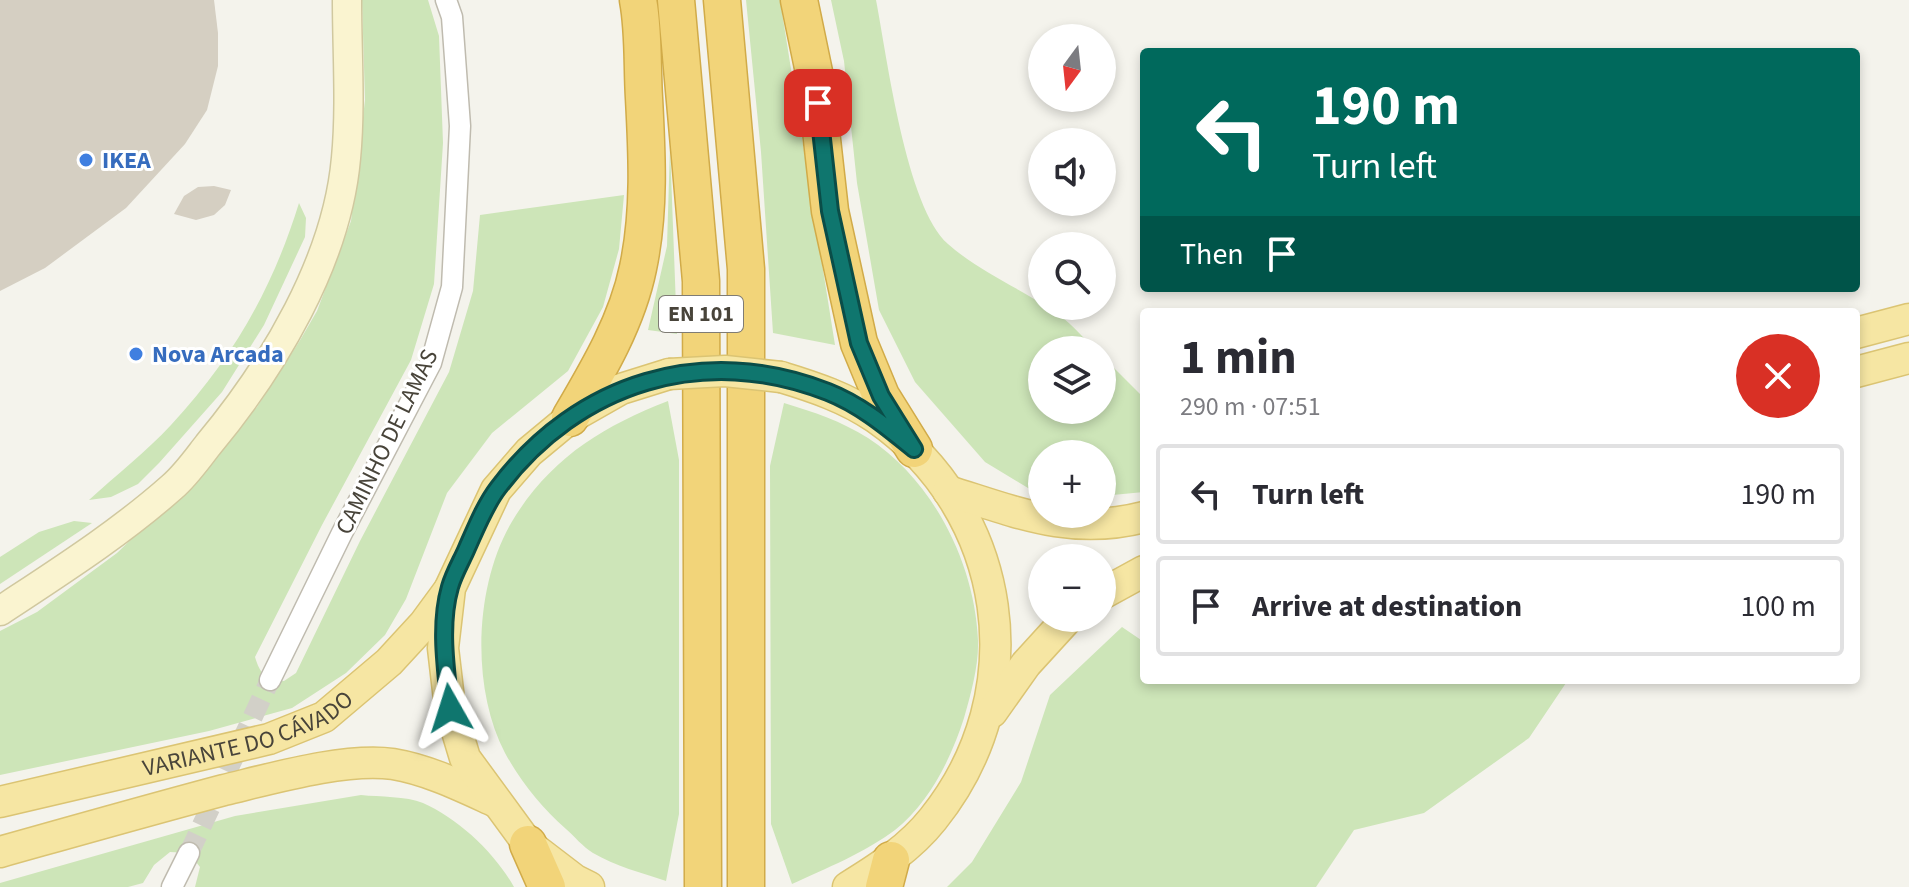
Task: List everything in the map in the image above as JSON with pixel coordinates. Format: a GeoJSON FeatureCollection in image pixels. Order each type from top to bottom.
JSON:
{"type":"FeatureCollection","features":[{"type":"Feature","properties":{"kind":"highway"},"geometry":{"type":"LineString","coordinates":[[570,418],[598,370],[619,324],[638,270],[645,218],[647,162],[638,0]]}},
{"type":"Feature","properties":{"kind":"highway","name":"EN 101"},"geometry":{"type":"LineString","coordinates":[[676,0],[701,281],[703,887]]}},
{"type":"Feature","properties":{"kind":"highway","name":"EN 101"},"geometry":{"type":"LineString","coordinates":[[722,0],[746,269],[746,887]]}},
{"type":"Feature","properties":{"kind":"highway"},"geometry":{"type":"LineString","coordinates":[[799,0],[815,77],[830,211],[859,343],[881,396],[914,449]]}},
{"type":"Feature","properties":{"kind":"highway"},"geometry":{"type":"LineString","coordinates":[[528,844],[547,887]]}},
{"type":"Feature","properties":{"kind":"main road"},"geometry":{"type":"LineString","coordinates":[[1860,332],[1909,319]]}},
{"type":"Feature","properties":{"kind":"main road"},"geometry":{"type":"LineString","coordinates":[[1860,371],[1909,358]]}},
{"type":"Feature","properties":{"kind":"main road"},"geometry":{"type":"LineString","coordinates":[[589,887],[528,844],[465,758],[450,708],[443,648],[450,588],[496,490],[529,452],[570,418],[621,389],[669,374],[725,371],[781,377],[830,393],[875,417],[914,449],[948,491],[975,540],[987,575],[994,610],[996,647],[993,684],[986,720],[965,773],[932,820],[887,874],[848,887]]}},
{"type":"Feature","properties":{"kind":"main road"},"geometry":{"type":"LineString","coordinates":[[948,491],[1035,519],[1066,525],[1140,518]]}},
{"type":"Feature","properties":{"kind":"main road"},"geometry":{"type":"LineString","coordinates":[[1116,586],[1140,573]]}},
{"type":"Feature","properties":{"kind":"main road","name":"VARIANTE DO CÁVADO"},"geometry":{"type":"LineString","coordinates":[[0,802],[269,739],[324,717],[389,662],[424,624],[450,588]]}},
{"type":"Feature","properties":{"kind":"main road"},"geometry":{"type":"LineString","coordinates":[[986,720],[1026,664],[1055,632]]}},
{"type":"Feature","properties":{"kind":"main road","name":"VARIANTE DO CÁVADO"},"geometry":{"type":"LineString","coordinates":[[0,852],[291,773],[354,765],[390,764],[417,770],[496,802]]}},
{"type":"Feature","properties":{"kind":"street"},"geometry":{"type":"LineString","coordinates":[[0,611],[109,539],[175,484],[244,402],[300,306],[335,219],[346,160],[347,0]]}},
{"type":"Feature","properties":{"kind":"street","name":"CAMINHO DE LAMAS"},"geometry":{"type":"LineString","coordinates":[[270,680],[431,363],[452,287],[460,126],[452,17],[446,0]]}},
{"type":"Feature","properties":{"kind":"street"},"geometry":{"type":"LineString","coordinates":[[172,887],[189,853]]}},
{"type":"Feature","properties":{"kind":"green space"},"geometry":{"type":"Polygon","coordinates":[[[362,0],[428,0],[439,36],[443,143],[434,284],[411,360],[255,657],[265,675],[284,681],[296,673],[360,541],[449,372],[473,291],[480,215],[624,195],[619,249],[603,307],[568,371],[492,433],[447,493],[406,599],[385,635],[346,673],[292,708],[209,731],[0,775],[0,631],[37,612],[117,553],[175,497],[257,407],[317,311],[351,221],[365,100],[362,0]]]}},
{"type":"Feature","properties":{"kind":"green space"},"geometry":{"type":"Polygon","coordinates":[[[746,0],[780,0],[835,345],[773,333],[761,152],[746,0]]]}},
{"type":"Feature","properties":{"kind":"green space"},"geometry":{"type":"Polygon","coordinates":[[[831,0],[876,0],[900,130],[921,198],[933,225],[961,255],[1028,295],[1028,320],[1065,320],[1082,336],[1028,336],[1028,424],[1116,424],[1116,370],[1140,394],[1140,492],[1116,495],[1116,440],[1028,440],[1028,488],[985,462],[915,382],[879,310],[857,183],[844,61],[831,0]]]}},
{"type":"Feature","properties":{"kind":"green space"},"geometry":{"type":"Polygon","coordinates":[[[670,146],[677,334],[648,330],[667,246],[670,146]]]}},
{"type":"Feature","properties":{"kind":"green space"},"geometry":{"type":"Polygon","coordinates":[[[299,203],[306,218],[305,237],[264,325],[222,392],[138,484],[111,497],[89,500],[161,435],[193,400],[232,348],[263,294],[299,203]]]}},
{"type":"Feature","properties":{"kind":"green space"},"geometry":{"type":"Polygon","coordinates":[[[668,401],[679,460],[679,814],[666,881],[589,851],[548,812],[525,784],[505,753],[494,726],[486,697],[482,633],[485,601],[502,541],[531,494],[582,445],[623,421],[668,401]]]}},
{"type":"Feature","properties":{"kind":"green space"},"geometry":{"type":"Polygon","coordinates":[[[784,403],[827,418],[868,438],[891,456],[931,500],[959,554],[969,582],[978,640],[967,709],[945,764],[928,794],[895,830],[871,846],[792,884],[771,824],[770,466],[784,403]]]}},
{"type":"Feature","properties":{"kind":"green space"},"geometry":{"type":"Polygon","coordinates":[[[74,521],[92,523],[0,584],[0,557],[39,532],[74,521]]]}},
{"type":"Feature","properties":{"kind":"green space"},"geometry":{"type":"Polygon","coordinates":[[[1122,627],[1140,639],[1140,684],[1565,684],[1529,738],[1424,813],[1354,830],[1316,887],[947,887],[972,862],[1021,782],[1050,695],[1122,627]]]}},
{"type":"Feature","properties":{"kind":"green space"},"geometry":{"type":"Polygon","coordinates":[[[361,795],[409,799],[450,818],[475,838],[514,887],[195,887],[200,867],[189,853],[170,852],[154,865],[143,883],[128,887],[0,887],[0,883],[235,816],[361,795]]]}},
{"type":"Feature","properties":{"kind":"building","name":"IKEA"},"geometry":{"type":"Polygon","coordinates":[[[0,0],[214,0],[218,66],[207,110],[185,144],[126,208],[45,268],[0,291],[0,0]]]}},
{"type":"Feature","properties":{"kind":"building"},"geometry":{"type":"Polygon","coordinates":[[[214,186],[231,190],[225,205],[214,215],[196,220],[174,214],[184,196],[198,187],[214,186]]]}},
{"type":"Feature","properties":{"kind":"tunnel"},"geometry":{"type":"LineString","coordinates":[[189,853],[270,680]]}},
{"type":"Feature","properties":{"kind":"place","name":"IKEA"},"geometry":{"type":"Point","coordinates":[86,160]}},
{"type":"Feature","properties":{"kind":"place","name":"Nova Arcada"},"geometry":{"type":"Point","coordinates":[136,354]}},
{"type":"Feature","properties":{"kind":"route"},"geometry":{"type":"LineString","coordinates":[[450,708],[443,648],[450,588],[496,490],[529,452],[570,418],[621,389],[669,374],[725,371],[781,377],[830,393],[875,417],[914,449],[881,396],[859,343],[830,211],[818,103]]}}]}
